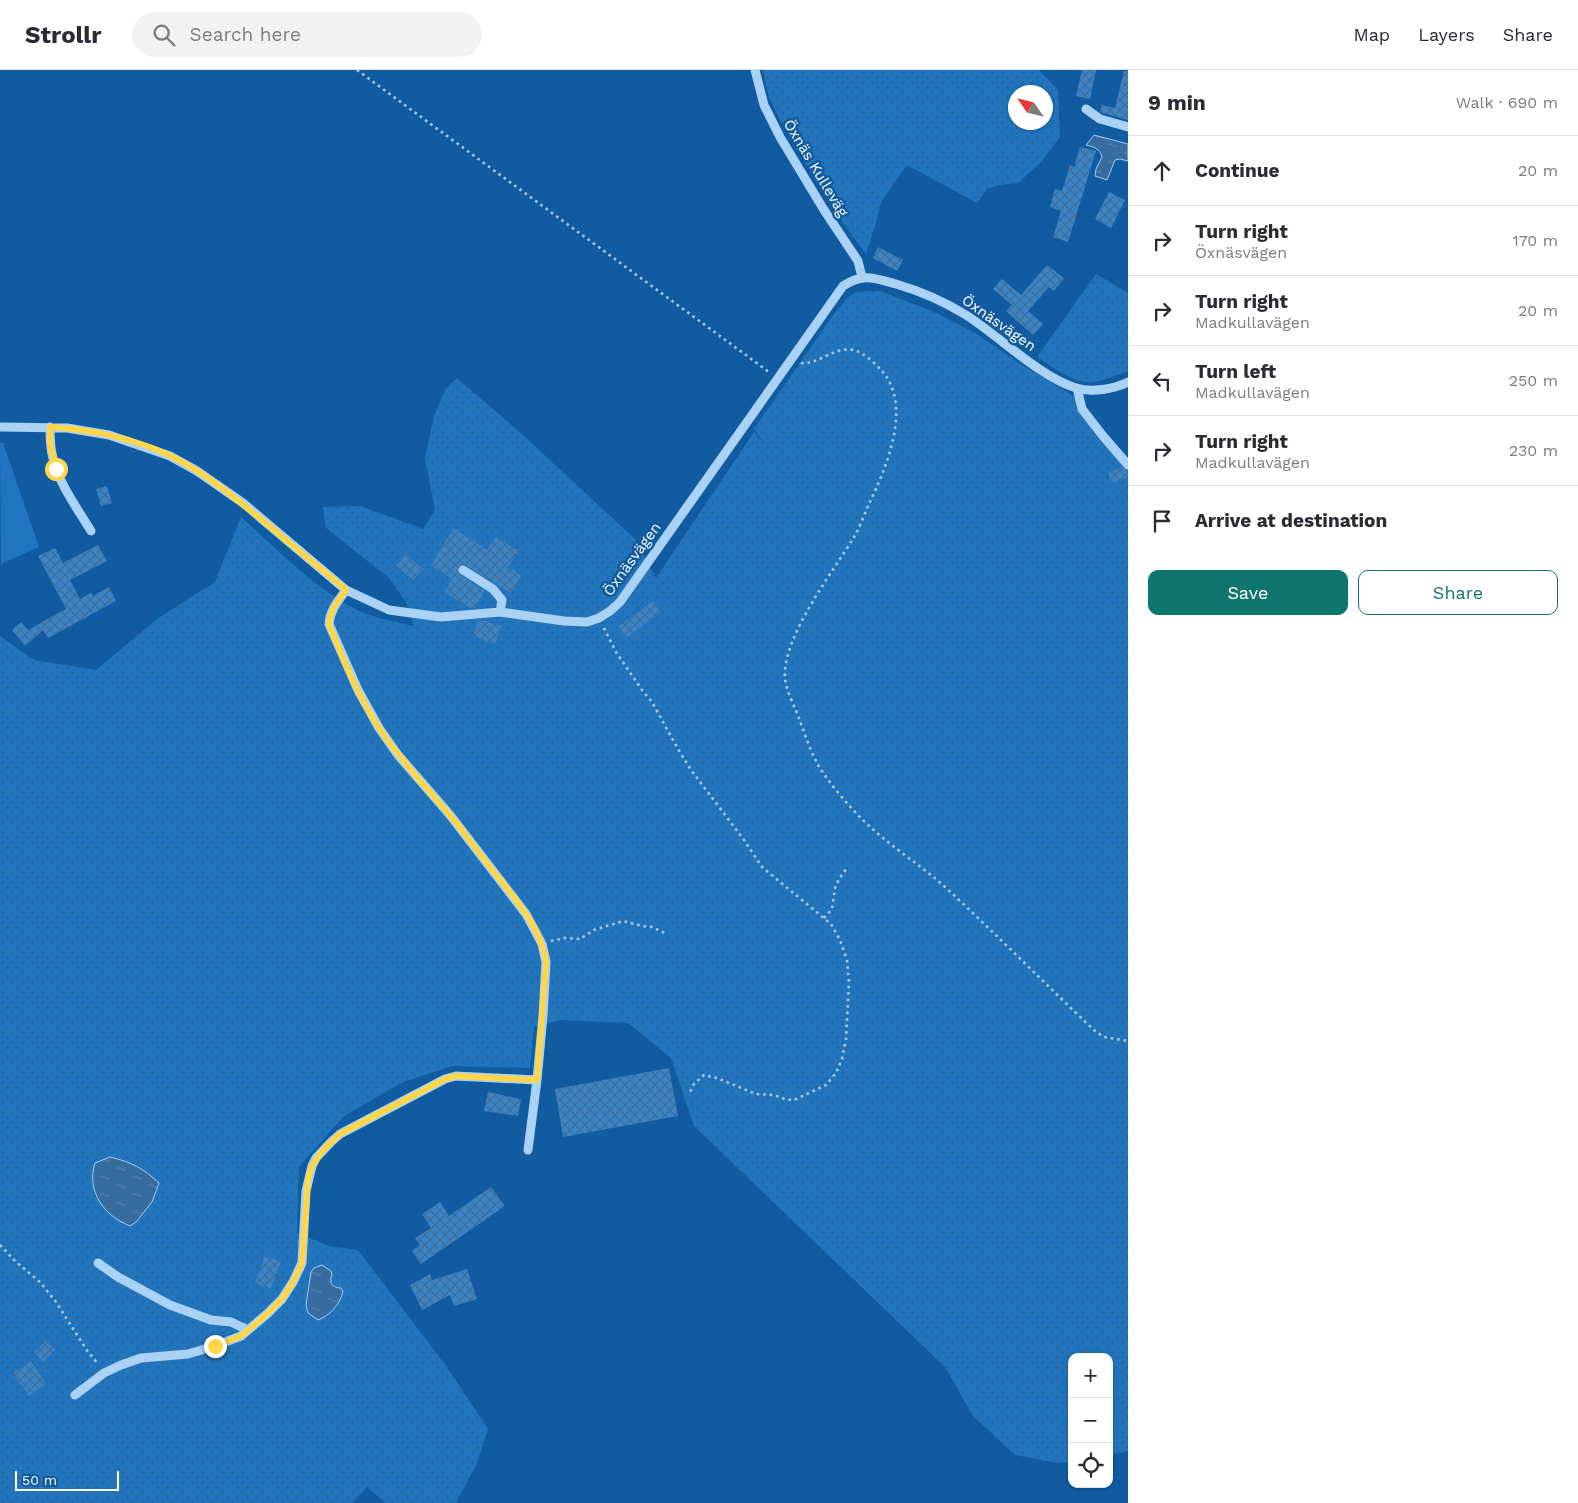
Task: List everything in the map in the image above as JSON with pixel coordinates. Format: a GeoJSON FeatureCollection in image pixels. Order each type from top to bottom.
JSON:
{"type":"FeatureCollection","features":[{"type":"Feature","properties":{"kind":"street","name":"Öxnäs Kulleväg"},"geometry":{"type":"LineString","coordinates":[[755,70],[764,105],[780,137],[824,210],[858,261],[862,277]]}},
{"type":"Feature","properties":{"kind":"street"},"geometry":{"type":"LineString","coordinates":[[1086,109],[1105,121],[1128,127]]}},
{"type":"Feature","properties":{"kind":"street","name":"Öxnäsvägen"},"geometry":{"type":"LineString","coordinates":[[0,426],[67,428],[109,435],[170,456],[198,471],[243,504],[346,590],[388,610],[441,617],[500,612],[572,622],[587,622],[599,618],[610,611],[628,592],[843,286],[853,280],[862,277],[872,277],[904,286],[956,308],[1048,374],[1077,388],[1090,390],[1128,382]]}},
{"type":"Feature","properties":{"kind":"street"},"geometry":{"type":"LineString","coordinates":[[1077,388],[1082,409],[1128,465]]}},
{"type":"Feature","properties":{"kind":"street"},"geometry":{"type":"LineString","coordinates":[[50,427],[50,444],[60,480],[91,531]]}},
{"type":"Feature","properties":{"kind":"street"},"geometry":{"type":"LineString","coordinates":[[463,570],[493,589],[502,600],[500,612]]}},
{"type":"Feature","properties":{"kind":"street"},"geometry":{"type":"LineString","coordinates":[[346,590],[333,608],[329,616],[329,624],[368,709],[398,755],[450,815],[526,914],[542,944],[546,962],[537,1080],[528,1150]]}},
{"type":"Feature","properties":{"kind":"street"},"geometry":{"type":"LineString","coordinates":[[75,1395],[104,1373],[121,1365],[141,1358],[188,1354],[241,1336],[267,1314],[282,1299],[302,1263],[308,1179],[312,1166],[316,1158],[330,1142],[340,1134],[445,1079],[456,1076],[537,1080]]}},
{"type":"Feature","properties":{"kind":"street"},"geometry":{"type":"LineString","coordinates":[[98,1263],[118,1277],[170,1305],[211,1320],[231,1322],[248,1330]]}},
{"type":"Feature","properties":{"kind":"path"},"geometry":{"type":"LineString","coordinates":[[357,70],[778,378]]}},
{"type":"Feature","properties":{"kind":"path"},"geometry":{"type":"LineString","coordinates":[[792,358],[798,363],[808,364],[820,357],[842,349],[862,353],[888,378],[893,390],[896,409],[889,456],[874,495],[855,535],[820,588],[795,636],[785,663],[785,680],[817,762],[829,780],[865,823],[942,884],[1095,1031],[1104,1037],[1128,1041]]}},
{"type":"Feature","properties":{"kind":"path"},"geometry":{"type":"LineString","coordinates":[[599,618],[613,647],[652,702],[691,770],[762,867],[831,924],[840,940],[847,960],[849,982],[846,1040],[842,1059],[836,1073],[822,1088],[811,1091],[794,1100],[774,1095],[756,1094],[718,1078],[704,1075],[694,1084],[689,1094]]}},
{"type":"Feature","properties":{"kind":"path"},"geometry":{"type":"LineString","coordinates":[[824,918],[832,909],[836,888],[848,868]]}},
{"type":"Feature","properties":{"kind":"path"},"geometry":{"type":"LineString","coordinates":[[542,944],[558,939],[580,939],[594,930],[623,921],[652,927],[665,933]]}},
{"type":"Feature","properties":{"kind":"path"},"geometry":{"type":"LineString","coordinates":[[0,1245],[15,1261],[40,1282],[56,1302],[81,1343],[104,1373]]}},
{"type":"Feature","properties":{"kind":"shaded area"},"geometry":{"type":"Polygon","coordinates":[[[763,70],[1039,70],[1058,90],[1060,137],[1041,162],[1018,183],[999,185],[987,189],[977,203],[907,165],[881,202],[866,254],[846,227],[781,122],[769,97],[763,70]]]}},
{"type":"Feature","properties":{"kind":"shaded area"},"geometry":{"type":"Polygon","coordinates":[[[1096,274],[1128,293],[1128,371],[1098,381],[1086,382],[1071,378],[1037,357],[1096,274]]]}},
{"type":"Feature","properties":{"kind":"shaded area"},"geometry":{"type":"Polygon","coordinates":[[[880,291],[934,312],[975,333],[1022,365],[1080,400],[1128,462],[1128,1451],[1113,1454],[1113,1353],[1068,1353],[1068,1462],[1059,1463],[1015,1455],[973,1416],[945,1367],[694,1126],[671,1058],[628,1023],[561,1020],[534,1027],[530,1068],[452,1066],[403,1082],[344,1116],[299,1167],[297,1233],[329,1246],[358,1250],[444,1363],[488,1429],[477,1463],[456,1503],[386,1503],[367,1487],[352,1503],[0,1503],[0,636],[34,660],[96,670],[157,619],[215,582],[241,517],[292,564],[333,596],[364,613],[414,626],[406,602],[389,578],[326,528],[323,507],[360,506],[423,529],[435,510],[425,458],[434,416],[446,388],[457,378],[523,435],[635,539],[656,578],[754,432],[765,444],[754,429],[847,298],[856,292],[880,291]],[[159,1184],[94,1187],[95,1197],[156,1190],[159,1184]]]}},
{"type":"Feature","properties":{"kind":"shaded area"},"geometry":{"type":"Polygon","coordinates":[[[0,443],[3,443],[39,547],[1,564],[0,443]]]}},
{"type":"Feature","properties":{"kind":"water"},"geometry":{"type":"Polygon","coordinates":[[[1094,135],[1128,144],[1128,161],[1115,160],[1107,180],[1095,176],[1102,157],[1100,152],[1096,148],[1086,145],[1094,135]]]}},
{"type":"Feature","properties":{"kind":"water"},"geometry":{"type":"Polygon","coordinates":[[[110,1157],[136,1166],[148,1173],[159,1183],[152,1202],[136,1222],[130,1226],[112,1216],[99,1201],[95,1193],[93,1173],[95,1163],[110,1157]]]}},
{"type":"Feature","properties":{"kind":"water"},"geometry":{"type":"Polygon","coordinates":[[[322,1265],[331,1271],[332,1284],[335,1287],[341,1288],[343,1292],[334,1309],[318,1320],[308,1313],[306,1305],[311,1272],[314,1268],[322,1265]]]}},
{"type":"Feature","properties":{"kind":"building"},"geometry":{"type":"Polygon","coordinates":[[[1082,70],[1096,70],[1090,99],[1076,96],[1082,70]]]}},
{"type":"Feature","properties":{"kind":"building"},"geometry":{"type":"Polygon","coordinates":[[[1124,71],[1128,71],[1128,120],[1100,112],[1102,105],[1115,108],[1124,71]]]}},
{"type":"Feature","properties":{"kind":"building"},"geometry":{"type":"Polygon","coordinates":[[[1080,147],[1096,151],[1068,242],[1053,237],[1061,211],[1050,207],[1055,189],[1062,191],[1070,165],[1074,167],[1080,147]]]}},
{"type":"Feature","properties":{"kind":"building"},"geometry":{"type":"Polygon","coordinates":[[[1109,192],[1125,200],[1111,228],[1095,219],[1109,192]]]}},
{"type":"Feature","properties":{"kind":"building"},"geometry":{"type":"Polygon","coordinates":[[[878,247],[903,260],[897,271],[873,258],[878,247]]]}},
{"type":"Feature","properties":{"kind":"building"},"geometry":{"type":"Polygon","coordinates":[[[1047,265],[1064,278],[1054,291],[1049,287],[1028,311],[1043,324],[1033,335],[1006,311],[1012,305],[993,289],[1002,279],[1021,295],[1047,265]]]}},
{"type":"Feature","properties":{"kind":"building"},"geometry":{"type":"Polygon","coordinates":[[[1122,467],[1128,477],[1112,483],[1108,473],[1122,467]]]}},
{"type":"Feature","properties":{"kind":"building"},"geometry":{"type":"Polygon","coordinates":[[[107,486],[112,503],[101,506],[96,489],[107,486]]]}},
{"type":"Feature","properties":{"kind":"building"},"geometry":{"type":"Polygon","coordinates":[[[454,528],[487,550],[496,537],[518,551],[508,567],[521,576],[511,593],[463,564],[458,567],[458,573],[485,591],[475,608],[470,608],[444,592],[452,579],[431,565],[454,528]]]}},
{"type":"Feature","properties":{"kind":"building"},"geometry":{"type":"Polygon","coordinates":[[[98,545],[107,561],[70,580],[80,599],[91,593],[93,596],[109,587],[116,601],[48,638],[43,630],[25,646],[12,630],[21,622],[28,630],[66,609],[38,556],[55,548],[63,563],[98,545]]]}},
{"type":"Feature","properties":{"kind":"building"},"geometry":{"type":"Polygon","coordinates":[[[405,554],[423,569],[413,580],[396,566],[405,554]]]}},
{"type":"Feature","properties":{"kind":"building"},"geometry":{"type":"Polygon","coordinates":[[[653,601],[661,612],[626,638],[618,627],[653,601]]]}},
{"type":"Feature","properties":{"kind":"building"},"geometry":{"type":"Polygon","coordinates":[[[478,620],[501,626],[495,644],[473,636],[478,620]]]}},
{"type":"Feature","properties":{"kind":"building"},"geometry":{"type":"Polygon","coordinates":[[[669,1068],[678,1116],[563,1137],[555,1089],[669,1068]]]}},
{"type":"Feature","properties":{"kind":"building"},"geometry":{"type":"Polygon","coordinates":[[[488,1092],[521,1099],[518,1116],[484,1111],[488,1092]]]}},
{"type":"Feature","properties":{"kind":"building"},"geometry":{"type":"Polygon","coordinates":[[[491,1187],[505,1206],[421,1264],[412,1251],[420,1245],[415,1238],[431,1228],[422,1214],[440,1202],[449,1216],[491,1187]]]}},
{"type":"Feature","properties":{"kind":"building"},"geometry":{"type":"Polygon","coordinates":[[[265,1256],[281,1262],[271,1289],[255,1283],[265,1256]]]}},
{"type":"Feature","properties":{"kind":"building"},"geometry":{"type":"Polygon","coordinates":[[[467,1269],[477,1299],[454,1306],[450,1295],[422,1310],[410,1285],[430,1274],[432,1280],[467,1269]]]}},
{"type":"Feature","properties":{"kind":"building"},"geometry":{"type":"Polygon","coordinates":[[[46,1341],[55,1350],[43,1362],[34,1352],[46,1341]]]}},
{"type":"Feature","properties":{"kind":"building"},"geometry":{"type":"Polygon","coordinates":[[[31,1361],[46,1384],[29,1396],[13,1373],[31,1361]]]}},
{"type":"Feature","properties":{"kind":"route"},"geometry":{"type":"LineString","coordinates":[[56,469],[50,444],[50,427],[109,435],[170,456],[198,471],[243,504],[346,590],[333,608],[329,616],[329,624],[368,709],[398,755],[450,815],[526,914],[535,928],[545,953],[543,1016],[537,1080],[456,1076],[445,1079],[340,1134],[330,1142],[316,1158],[308,1179],[302,1263],[293,1282],[282,1299],[241,1336],[215,1346]]}}]}
